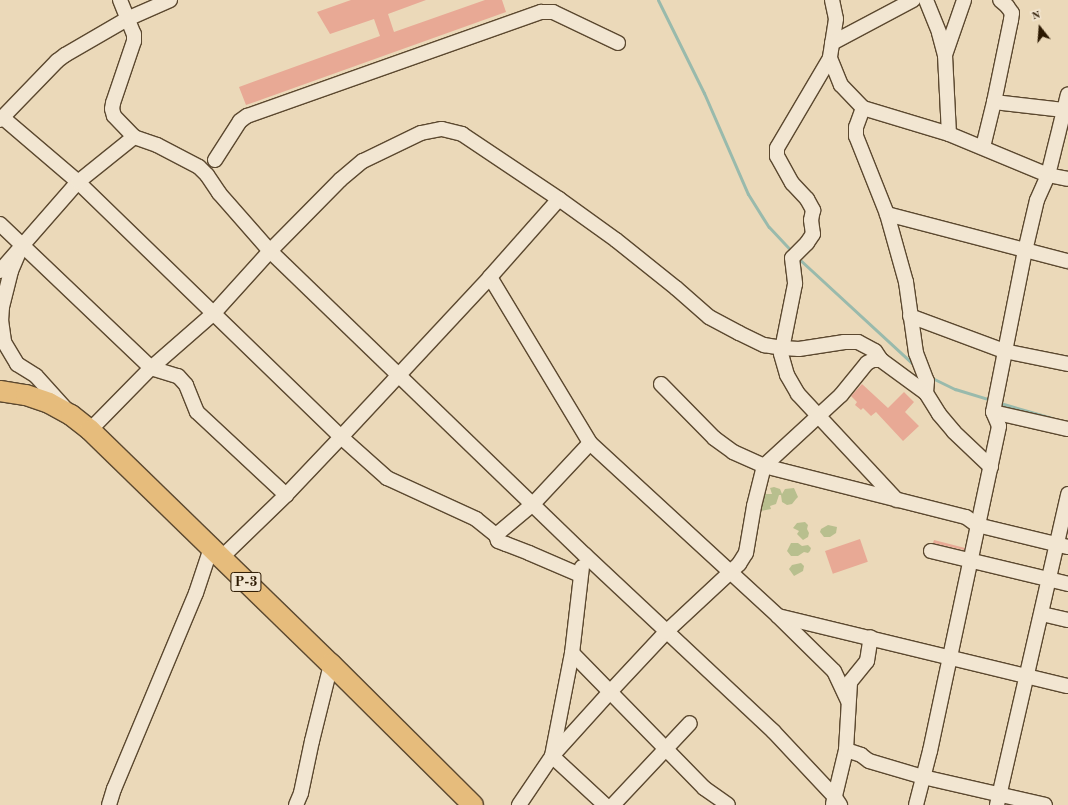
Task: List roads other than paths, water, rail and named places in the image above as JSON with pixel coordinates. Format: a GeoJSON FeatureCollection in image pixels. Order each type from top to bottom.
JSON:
{"type":"FeatureCollection","features":[{"type":"Feature","properties":{"kind":"highway","name":"P-3"},"geometry":{"type":"LineString","coordinates":[[0,391],[26,395],[49,403],[71,415],[90,430],[331,664],[473,805]]}},
{"type":"Feature","properties":{"kind":"street"},"geometry":{"type":"LineString","coordinates":[[120,0],[134,34],[134,41],[113,103],[112,109],[114,116],[134,137],[157,145],[199,167],[212,181],[219,193],[270,251],[585,555],[773,731],[836,802]]}},
{"type":"Feature","properties":{"kind":"street"},"geometry":{"type":"LineString","coordinates":[[170,0],[127,19],[81,44],[57,61],[1,118],[78,182],[341,437],[387,478],[476,519],[496,535],[498,540],[580,575]]}},
{"type":"Feature","properties":{"kind":"street"},"geometry":{"type":"LineString","coordinates":[[832,0],[836,19],[830,58],[777,148],[777,156],[784,170],[813,210],[811,220],[813,234],[807,243],[792,258],[795,284],[781,354],[787,374],[798,394],[897,500]]}},
{"type":"Feature","properties":{"kind":"street"},"geometry":{"type":"LineString","coordinates":[[832,43],[912,0]]}},
{"type":"Feature","properties":{"kind":"street"},"geometry":{"type":"LineString","coordinates":[[926,0],[946,55],[949,134]]}},
{"type":"Feature","properties":{"kind":"street"},"geometry":{"type":"LineString","coordinates":[[946,55],[964,0]]}},
{"type":"Feature","properties":{"kind":"street"},"geometry":{"type":"LineString","coordinates":[[983,147],[994,102],[1012,12],[1000,0]]}},
{"type":"Feature","properties":{"kind":"street"},"geometry":{"type":"LineString","coordinates":[[199,167],[209,165],[215,160],[240,121],[247,116],[541,12],[553,12],[618,43]]}},
{"type":"Feature","properties":{"kind":"street"},"geometry":{"type":"LineString","coordinates":[[830,58],[841,86],[863,108],[949,134],[1048,175],[1068,179]]}},
{"type":"Feature","properties":{"kind":"street"},"geometry":{"type":"LineString","coordinates":[[916,805],[930,751],[999,426],[993,412],[1004,351],[1037,200],[1048,175],[1068,94]]}},
{"type":"Feature","properties":{"kind":"street"},"geometry":{"type":"LineString","coordinates":[[994,102],[1064,110]]}},
{"type":"Feature","properties":{"kind":"street"},"geometry":{"type":"LineString","coordinates":[[863,108],[856,127],[856,136],[887,214],[906,282],[916,352],[927,381],[926,393]]}},
{"type":"Feature","properties":{"kind":"street"},"geometry":{"type":"LineString","coordinates":[[90,430],[151,368],[213,314],[270,251],[340,180],[363,161],[422,133],[442,129],[462,134],[559,199],[628,250],[676,288],[709,317],[764,345],[799,349],[844,342],[858,342],[875,351],[881,360],[926,393],[939,414],[954,432],[991,467]]}},
{"type":"Feature","properties":{"kind":"street"},"geometry":{"type":"LineString","coordinates":[[0,271],[78,182],[134,137]]}},
{"type":"Feature","properties":{"kind":"street"},"geometry":{"type":"LineString","coordinates":[[212,181],[215,160]]}},
{"type":"Feature","properties":{"kind":"street"},"geometry":{"type":"LineString","coordinates":[[109,805],[126,760],[196,593],[216,553],[286,495],[490,277],[559,199]]}},
{"type":"Feature","properties":{"kind":"street"},"geometry":{"type":"LineString","coordinates":[[887,214],[1068,261]]}},
{"type":"Feature","properties":{"kind":"street"},"geometry":{"type":"LineString","coordinates":[[0,224],[151,368],[178,376],[186,385],[197,412],[286,495]]}},
{"type":"Feature","properties":{"kind":"street"},"geometry":{"type":"LineString","coordinates":[[22,245],[11,271],[2,307],[1,320],[4,342],[17,364],[36,376],[71,415]]}},
{"type":"Feature","properties":{"kind":"street"},"geometry":{"type":"LineString","coordinates":[[490,277],[590,443],[778,616],[834,671],[848,701]]}},
{"type":"Feature","properties":{"kind":"street"},"geometry":{"type":"LineString","coordinates":[[910,316],[1004,351],[1068,364]]}},
{"type":"Feature","properties":{"kind":"street"},"geometry":{"type":"LineString","coordinates":[[519,805],[552,756],[666,632],[730,573],[746,553],[754,506],[764,466],[841,395],[866,363],[873,360],[881,360]]}},
{"type":"Feature","properties":{"kind":"street"},"geometry":{"type":"LineString","coordinates":[[661,384],[714,438],[733,452],[764,466],[966,517],[977,525],[1063,546]]}},
{"type":"Feature","properties":{"kind":"street"},"geometry":{"type":"LineString","coordinates":[[993,412],[1068,429]]}},
{"type":"Feature","properties":{"kind":"street"},"geometry":{"type":"LineString","coordinates":[[496,535],[533,504],[590,443]]}},
{"type":"Feature","properties":{"kind":"street"},"geometry":{"type":"LineString","coordinates":[[998,800],[1049,579],[1063,546],[1068,494]]}},
{"type":"Feature","properties":{"kind":"street"},"geometry":{"type":"LineString","coordinates":[[932,551],[1068,584]]}},
{"type":"Feature","properties":{"kind":"street"},"geometry":{"type":"LineString","coordinates":[[552,756],[572,653],[580,575],[585,555]]}},
{"type":"Feature","properties":{"kind":"street"},"geometry":{"type":"LineString","coordinates":[[1042,614],[1068,620]]}},
{"type":"Feature","properties":{"kind":"street"},"geometry":{"type":"LineString","coordinates":[[778,616],[871,637],[949,658],[1068,686]]}},
{"type":"Feature","properties":{"kind":"street"},"geometry":{"type":"LineString","coordinates":[[836,802],[846,750],[850,682],[867,661],[871,637]]}},
{"type":"Feature","properties":{"kind":"street"},"geometry":{"type":"LineString","coordinates":[[572,653],[609,693],[665,747],[704,788],[728,805]]}},
{"type":"Feature","properties":{"kind":"street"},"geometry":{"type":"LineString","coordinates":[[296,805],[301,793],[331,664]]}},
{"type":"Feature","properties":{"kind":"street"},"geometry":{"type":"LineString","coordinates":[[613,805],[665,747],[690,723]]}},
{"type":"Feature","properties":{"kind":"street"},"geometry":{"type":"LineString","coordinates":[[846,750],[861,754],[869,761],[998,800],[1045,805]]}},
{"type":"Feature","properties":{"kind":"street"},"geometry":{"type":"LineString","coordinates":[[552,756],[605,805]]}},
{"type":"Feature","properties":{"kind":"waterway"},"geometry":{"type":"LineString","coordinates":[[658,0],[704,93],[748,194],[769,227],[793,253]]}},
{"type":"Feature","properties":{"kind":"waterway"},"geometry":{"type":"LineString","coordinates":[[798,258],[916,367]]}},
{"type":"Feature","properties":{"kind":"waterway"},"geometry":{"type":"LineString","coordinates":[[930,377],[955,389],[992,400]]}},
{"type":"Feature","properties":{"kind":"waterway"},"geometry":{"type":"LineString","coordinates":[[1000,403],[1052,418]]}}]}
